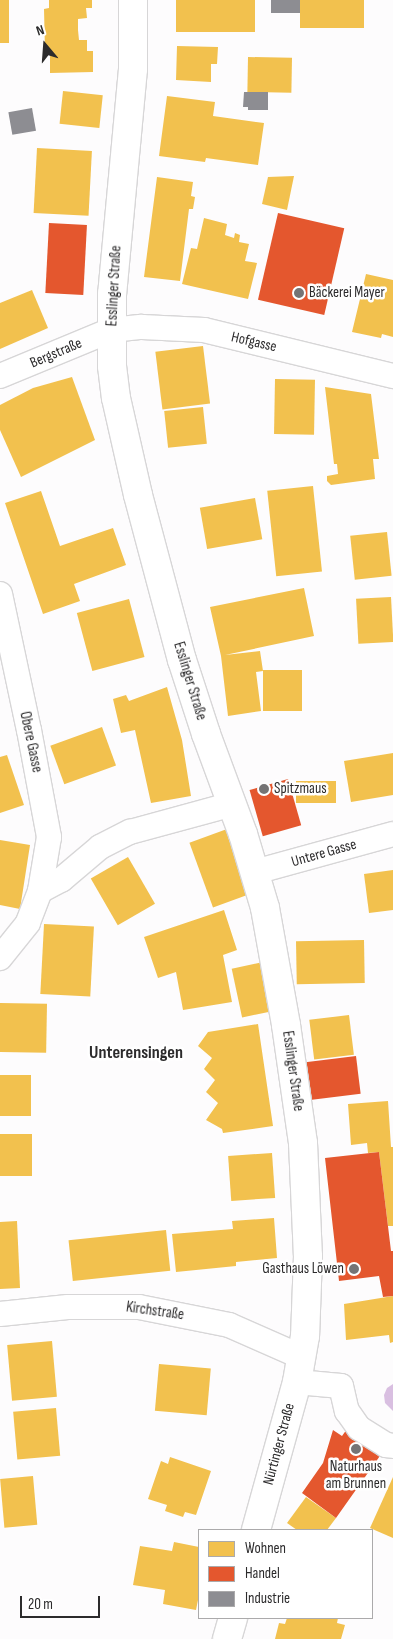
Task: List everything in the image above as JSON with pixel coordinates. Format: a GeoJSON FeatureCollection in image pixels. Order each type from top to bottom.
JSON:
{"type":"FeatureCollection","features":[{"type":"Feature","properties":{"kind":"street","name":"Esslinger Straße"},"geometry":{"type":"LineString","coordinates":[[133,0],[134,69],[114,261],[111,330],[116,398],[138,495],[192,694],[233,804],[255,872],[273,948],[303,1143],[308,1256],[308,1306],[299,1370]]}},
{"type":"Feature","properties":{"kind":"street","name":"Hofgasse"},"geometry":{"type":"LineString","coordinates":[[111,330],[152,327],[204,330],[393,376]]}},
{"type":"Feature","properties":{"kind":"street","name":"Bergstraße"},"geometry":{"type":"LineString","coordinates":[[0,376],[111,330]]}},
{"type":"Feature","properties":{"kind":"street","name":"Obere Gasse"},"geometry":{"type":"LineString","coordinates":[[0,594],[47,820],[47,854],[40,891],[28,923],[0,958]]}},
{"type":"Feature","properties":{"kind":"street"},"geometry":{"type":"LineString","coordinates":[[40,891],[61,880],[100,847],[130,832],[233,804]]}},
{"type":"Feature","properties":{"kind":"street","name":"Untere Gasse"},"geometry":{"type":"LineString","coordinates":[[255,872],[393,834]]}},
{"type":"Feature","properties":{"kind":"street","name":"Kirchstraße"},"geometry":{"type":"LineString","coordinates":[[0,1314],[68,1307],[139,1307],[229,1325],[299,1370],[341,1386],[347,1411],[359,1428],[386,1445],[393,1446]]}},
{"type":"Feature","properties":{"kind":"street","name":"Nürtinger Straße"},"geometry":{"type":"LineString","coordinates":[[256,1529],[299,1370]]}},
{"type":"Feature","properties":{"kind":"street"},"geometry":{"type":"LineString","coordinates":[[227,1639],[233,1619]]}},
{"type":"Feature","properties":{"kind":"shaded area"},"geometry":{"type":"Polygon","coordinates":[[[393,1384],[393,1411],[385,1403],[384,1395],[387,1388],[393,1384]]]}},
{"type":"Feature","properties":{"kind":"building: Wohnen"},"geometry":{"type":"Polygon","coordinates":[[[0,0],[9,0],[9,43],[0,43],[0,0]]]}},
{"type":"Feature","properties":{"kind":"building: Wohnen"},"geometry":{"type":"Polygon","coordinates":[[[49,0],[92,0],[92,8],[86,8],[87,18],[78,19],[78,30],[79,40],[87,40],[87,51],[93,51],[93,72],[50,73],[50,52],[45,52],[44,9],[49,8],[49,0]]]}},
{"type":"Feature","properties":{"kind":"building: Wohnen"},"geometry":{"type":"Polygon","coordinates":[[[176,0],[255,0],[255,32],[176,32],[176,0]]]}},
{"type":"Feature","properties":{"kind":"building: Wohnen"},"geometry":{"type":"Polygon","coordinates":[[[300,0],[364,0],[364,28],[300,28],[300,0]]]}},
{"type":"Feature","properties":{"kind":"building: Wohnen"},"geometry":{"type":"Polygon","coordinates":[[[177,46],[218,47],[217,64],[211,64],[211,82],[176,80],[177,46]]]}},
{"type":"Feature","properties":{"kind":"building: Wohnen"},"geometry":{"type":"Polygon","coordinates":[[[248,57],[292,58],[291,93],[247,92],[248,57]]]}},
{"type":"Feature","properties":{"kind":"building: Wohnen"},"geometry":{"type":"Polygon","coordinates":[[[63,91],[103,95],[99,128],[60,124],[63,91]]]}},
{"type":"Feature","properties":{"kind":"building: Wohnen"},"geometry":{"type":"Polygon","coordinates":[[[167,96],[215,102],[213,116],[264,123],[258,165],[206,158],[205,162],[159,156],[167,96]]]}},
{"type":"Feature","properties":{"kind":"building: Wohnen"},"geometry":{"type":"Polygon","coordinates":[[[37,148],[92,151],[89,216],[34,213],[37,148]]]}},
{"type":"Feature","properties":{"kind":"building: Wohnen"},"geometry":{"type":"Polygon","coordinates":[[[294,176],[287,210],[262,204],[268,177],[294,176]]]}},
{"type":"Feature","properties":{"kind":"building: Wohnen"},"geometry":{"type":"Polygon","coordinates":[[[157,177],[193,182],[191,196],[195,197],[193,209],[189,209],[180,281],[144,277],[157,177]]]}},
{"type":"Feature","properties":{"kind":"building: Wohnen"},"geometry":{"type":"Polygon","coordinates":[[[204,218],[227,224],[225,235],[234,238],[235,233],[240,235],[239,242],[249,244],[245,261],[257,263],[248,299],[182,284],[191,248],[197,249],[204,218]]]}},
{"type":"Feature","properties":{"kind":"building: Wohnen"},"geometry":{"type":"Polygon","coordinates":[[[366,274],[393,280],[393,337],[382,334],[381,338],[352,332],[366,274]]]}},
{"type":"Feature","properties":{"kind":"building: Wohnen"},"geometry":{"type":"Polygon","coordinates":[[[32,290],[48,328],[0,349],[0,303],[32,290]]]}},
{"type":"Feature","properties":{"kind":"building: Wohnen"},"geometry":{"type":"Polygon","coordinates":[[[203,346],[210,404],[162,409],[155,352],[203,346]]]}},
{"type":"Feature","properties":{"kind":"building: Wohnen"},"geometry":{"type":"Polygon","coordinates":[[[72,377],[95,440],[21,477],[0,430],[0,405],[33,388],[72,377]]]}},
{"type":"Feature","properties":{"kind":"building: Wohnen"},"geometry":{"type":"Polygon","coordinates":[[[275,379],[315,380],[314,435],[274,434],[275,379]]]}},
{"type":"Feature","properties":{"kind":"building: Wohnen"},"geometry":{"type":"Polygon","coordinates":[[[325,387],[371,394],[379,459],[373,459],[375,479],[331,485],[327,481],[327,476],[338,474],[337,464],[334,464],[325,387]]]}},
{"type":"Feature","properties":{"kind":"building: Wohnen"},"geometry":{"type":"Polygon","coordinates":[[[203,407],[207,444],[168,448],[164,411],[203,407]]]}},
{"type":"Feature","properties":{"kind":"building: Wohnen"},"geometry":{"type":"Polygon","coordinates":[[[313,486],[322,572],[276,576],[267,491],[313,486]]]}},
{"type":"Feature","properties":{"kind":"building: Wohnen"},"geometry":{"type":"Polygon","coordinates":[[[41,491],[60,546],[113,528],[126,565],[74,584],[80,601],[43,614],[5,503],[41,491]]]}},
{"type":"Feature","properties":{"kind":"building: Wohnen"},"geometry":{"type":"Polygon","coordinates":[[[255,498],[262,539],[207,549],[200,508],[255,498]]]}},
{"type":"Feature","properties":{"kind":"building: Wohnen"},"geometry":{"type":"Polygon","coordinates":[[[387,532],[392,576],[355,580],[350,536],[387,532]]]}},
{"type":"Feature","properties":{"kind":"building: Wohnen"},"geometry":{"type":"Polygon","coordinates":[[[304,588],[314,636],[225,655],[260,651],[263,671],[256,672],[261,711],[228,716],[221,656],[210,607],[304,588]]]}},
{"type":"Feature","properties":{"kind":"building: Wohnen"},"geometry":{"type":"Polygon","coordinates":[[[391,597],[393,642],[358,644],[356,599],[391,597]]]}},
{"type":"Feature","properties":{"kind":"building: Wohnen"},"geometry":{"type":"Polygon","coordinates":[[[129,599],[145,657],[92,671],[77,613],[129,599]]]}},
{"type":"Feature","properties":{"kind":"building: Wohnen"},"geometry":{"type":"Polygon","coordinates":[[[263,670],[302,670],[302,711],[263,711],[263,670]]]}},
{"type":"Feature","properties":{"kind":"building: Wohnen"},"geometry":{"type":"Polygon","coordinates":[[[167,687],[182,740],[191,796],[151,803],[135,730],[121,733],[113,699],[126,695],[129,701],[167,687]]]}},
{"type":"Feature","properties":{"kind":"building: Wohnen"},"geometry":{"type":"Polygon","coordinates":[[[102,727],[116,766],[64,784],[50,746],[102,727]]]}},
{"type":"Feature","properties":{"kind":"building: Wohnen"},"geometry":{"type":"Polygon","coordinates":[[[393,753],[393,795],[351,802],[344,761],[393,753]]]}},
{"type":"Feature","properties":{"kind":"building: Wohnen"},"geometry":{"type":"Polygon","coordinates":[[[7,755],[24,805],[0,813],[0,757],[7,755]]]}},
{"type":"Feature","properties":{"kind":"building: Wohnen"},"geometry":{"type":"Polygon","coordinates":[[[296,781],[336,781],[336,803],[296,803],[296,781]]]}},
{"type":"Feature","properties":{"kind":"building: Wohnen"},"geometry":{"type":"Polygon","coordinates":[[[227,829],[251,894],[213,908],[189,843],[227,829]]]}},
{"type":"Feature","properties":{"kind":"building: Wohnen"},"geometry":{"type":"Polygon","coordinates":[[[0,840],[30,845],[20,909],[0,905],[0,840]]]}},
{"type":"Feature","properties":{"kind":"building: Wohnen"},"geometry":{"type":"Polygon","coordinates":[[[128,857],[155,904],[118,925],[91,878],[128,857]]]}},
{"type":"Feature","properties":{"kind":"building: Wohnen"},"geometry":{"type":"Polygon","coordinates":[[[393,870],[393,910],[369,913],[364,874],[393,870]]]}},
{"type":"Feature","properties":{"kind":"building: Wohnen"},"geometry":{"type":"Polygon","coordinates":[[[224,910],[237,950],[223,955],[232,1002],[183,1010],[176,972],[158,978],[144,937],[224,910]]]}},
{"type":"Feature","properties":{"kind":"building: Wohnen"},"geometry":{"type":"Polygon","coordinates":[[[44,924],[94,927],[90,997],[40,994],[44,924]]]}},
{"type":"Feature","properties":{"kind":"building: Wohnen"},"geometry":{"type":"Polygon","coordinates":[[[364,940],[365,983],[297,984],[296,941],[364,940]]]}},
{"type":"Feature","properties":{"kind":"building: Wohnen"},"geometry":{"type":"Polygon","coordinates":[[[263,962],[273,1011],[242,1018],[232,969],[263,962]]]}},
{"type":"Feature","properties":{"kind":"building: Wohnen"},"geometry":{"type":"Polygon","coordinates":[[[0,1003],[47,1004],[46,1053],[0,1052],[0,1003]]]}},
{"type":"Feature","properties":{"kind":"building: Wohnen"},"geometry":{"type":"Polygon","coordinates":[[[349,1015],[354,1055],[314,1060],[309,1020],[349,1015]]]}},
{"type":"Feature","properties":{"kind":"building: Wohnen"},"geometry":{"type":"Polygon","coordinates":[[[258,1024],[273,1126],[223,1133],[222,1129],[206,1120],[218,1103],[206,1092],[215,1080],[204,1069],[212,1058],[198,1046],[208,1032],[258,1024]]]}},
{"type":"Feature","properties":{"kind":"building: Wohnen"},"geometry":{"type":"Polygon","coordinates":[[[0,1075],[31,1075],[31,1116],[0,1116],[0,1075]]]}},
{"type":"Feature","properties":{"kind":"building: Wohnen"},"geometry":{"type":"Polygon","coordinates":[[[388,1101],[391,1147],[393,1147],[393,1226],[388,1226],[379,1152],[368,1153],[367,1143],[351,1145],[348,1104],[388,1101]]]}},
{"type":"Feature","properties":{"kind":"building: Wohnen"},"geometry":{"type":"Polygon","coordinates":[[[0,1134],[32,1134],[32,1176],[0,1176],[0,1134]]]}},
{"type":"Feature","properties":{"kind":"building: Wohnen"},"geometry":{"type":"Polygon","coordinates":[[[272,1153],[275,1198],[231,1201],[228,1156],[272,1153]]]}},
{"type":"Feature","properties":{"kind":"building: Wohnen"},"geometry":{"type":"Polygon","coordinates":[[[274,1218],[277,1258],[236,1262],[236,1266],[176,1272],[172,1234],[233,1229],[232,1221],[274,1218]]]}},
{"type":"Feature","properties":{"kind":"building: Wohnen"},"geometry":{"type":"Polygon","coordinates":[[[17,1221],[20,1288],[0,1289],[0,1222],[17,1221]]]}},
{"type":"Feature","properties":{"kind":"building: Wohnen"},"geometry":{"type":"Polygon","coordinates":[[[166,1230],[170,1271],[73,1281],[69,1240],[166,1230]]]}},
{"type":"Feature","properties":{"kind":"building: Wohnen"},"geometry":{"type":"Polygon","coordinates":[[[393,1296],[393,1342],[390,1343],[389,1335],[346,1340],[344,1304],[393,1296]]]}},
{"type":"Feature","properties":{"kind":"building: Wohnen"},"geometry":{"type":"Polygon","coordinates":[[[52,1341],[57,1397],[12,1401],[7,1345],[52,1341]]]}},
{"type":"Feature","properties":{"kind":"building: Wohnen"},"geometry":{"type":"Polygon","coordinates":[[[159,1364],[211,1369],[207,1415],[155,1411],[159,1364]]]}},
{"type":"Feature","properties":{"kind":"building: Wohnen"},"geometry":{"type":"Polygon","coordinates":[[[56,1408],[60,1456],[17,1460],[13,1412],[56,1408]]]}},
{"type":"Feature","properties":{"kind":"building: Wohnen"},"geometry":{"type":"Polygon","coordinates":[[[170,1457],[211,1471],[196,1515],[185,1512],[183,1517],[165,1511],[167,1505],[148,1499],[161,1461],[168,1464],[170,1457]]]}},
{"type":"Feature","properties":{"kind":"building: Wohnen"},"geometry":{"type":"Polygon","coordinates":[[[33,1476],[37,1525],[4,1528],[0,1479],[33,1476]]]}},
{"type":"Feature","properties":{"kind":"building: Wohnen"},"geometry":{"type":"Polygon","coordinates":[[[393,1477],[393,1538],[370,1528],[393,1477]]]}},
{"type":"Feature","properties":{"kind":"building: Wohnen"},"geometry":{"type":"Polygon","coordinates":[[[306,1497],[336,1518],[328,1529],[296,1529],[287,1523],[306,1497]]]}},
{"type":"Feature","properties":{"kind":"building: Wohnen"},"geometry":{"type":"Polygon","coordinates":[[[174,1542],[198,1547],[198,1600],[196,1610],[163,1604],[165,1590],[133,1585],[140,1546],[172,1551],[174,1542]]]}},
{"type":"Feature","properties":{"kind":"building: Wohnen"},"geometry":{"type":"Polygon","coordinates":[[[287,1619],[338,1619],[337,1623],[345,1625],[341,1639],[275,1639],[279,1623],[285,1624],[287,1619]]]}},
{"type":"Feature","properties":{"kind":"building: Handel"},"geometry":{"type":"Polygon","coordinates":[[[278,213],[344,228],[324,315],[258,300],[278,213]]]}},
{"type":"Feature","properties":{"kind":"building: Handel"},"geometry":{"type":"Polygon","coordinates":[[[49,223],[87,225],[83,295],[45,293],[49,223]]]}},
{"type":"Feature","properties":{"kind":"building: Handel"},"geometry":{"type":"Polygon","coordinates":[[[288,779],[301,825],[263,836],[250,790],[288,779]]]}},
{"type":"Feature","properties":{"kind":"building: Handel"},"geometry":{"type":"Polygon","coordinates":[[[356,1056],[361,1094],[310,1100],[305,1062],[356,1056]]]}},
{"type":"Feature","properties":{"kind":"building: Handel"},"geometry":{"type":"Polygon","coordinates":[[[379,1152],[391,1251],[393,1251],[393,1296],[383,1297],[379,1276],[339,1281],[325,1158],[379,1152]]]}},
{"type":"Feature","properties":{"kind":"building: Handel"},"geometry":{"type":"Polygon","coordinates":[[[347,1429],[382,1453],[336,1518],[302,1493],[323,1463],[333,1430],[342,1436],[347,1429]]]}},
{"type":"Feature","properties":{"kind":"building: Industrie"},"geometry":{"type":"Polygon","coordinates":[[[271,0],[300,0],[300,13],[271,13],[271,0]]]}},
{"type":"Feature","properties":{"kind":"building: Industrie"},"geometry":{"type":"Polygon","coordinates":[[[244,92],[268,92],[268,110],[248,110],[248,107],[243,107],[244,92]]]}},
{"type":"Feature","properties":{"kind":"building: Industrie"},"geometry":{"type":"Polygon","coordinates":[[[32,108],[36,131],[12,135],[8,112],[32,108]]]}},
{"type":"Feature","properties":{"kind":"place","name":"Bäckerei Mayer"},"geometry":{"type":"Point","coordinates":[299,293]}},
{"type":"Feature","properties":{"kind":"place","name":"Spitzmaus"},"geometry":{"type":"Point","coordinates":[264,789]}},
{"type":"Feature","properties":{"kind":"place","name":"Gasthaus Löwen"},"geometry":{"type":"Point","coordinates":[354,1269]}},
{"type":"Feature","properties":{"kind":"place","name":"Naturhaus am Brunnen"},"geometry":{"type":"Point","coordinates":[356,1449]}},
{"type":"Feature","properties":{"kind":"district","name":"Unterensingen"},"geometry":{"type":"Point","coordinates":[136,1053]}}]}
